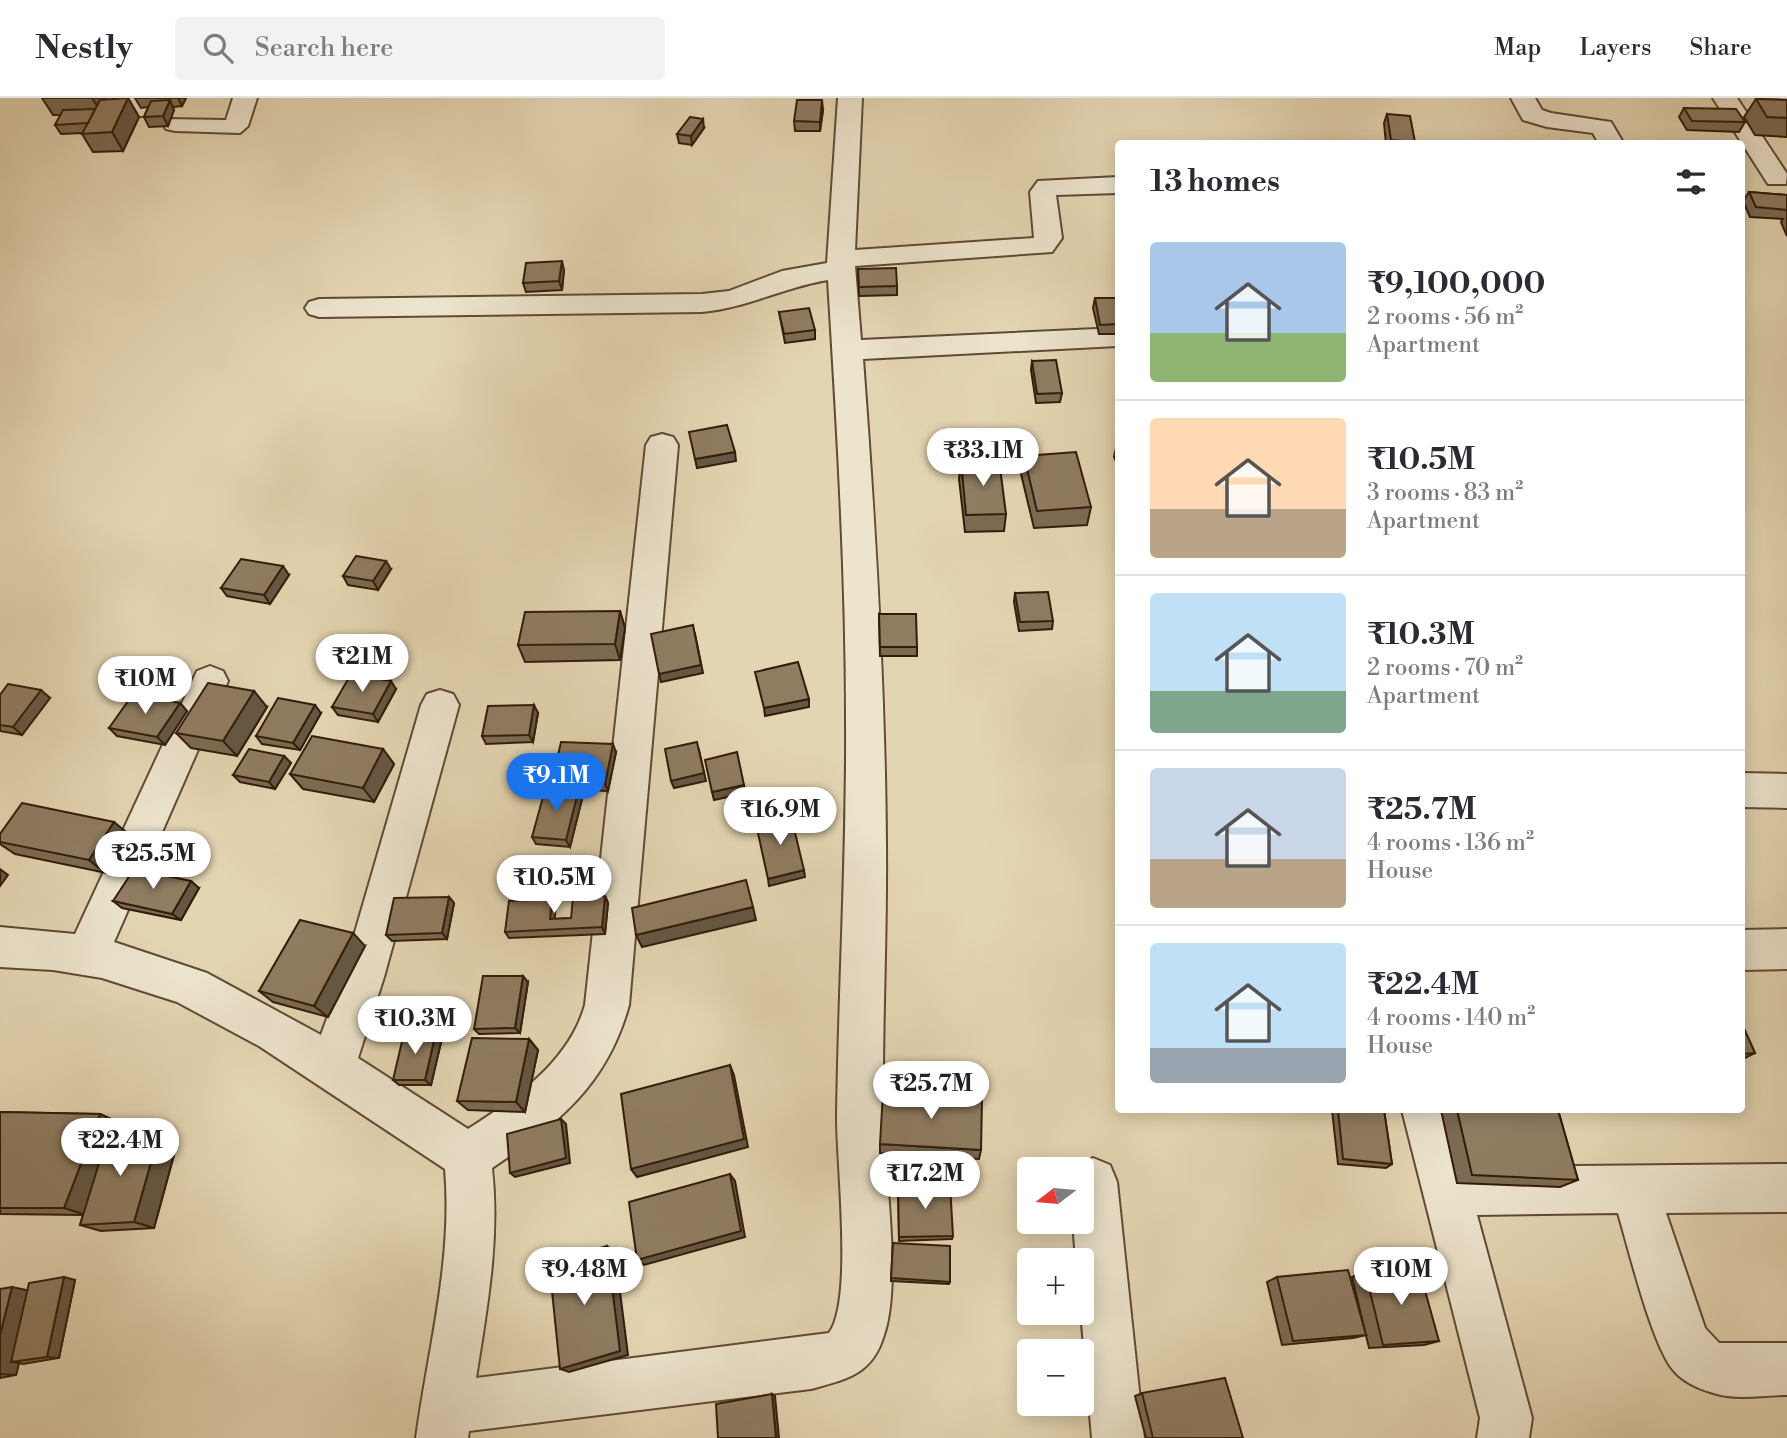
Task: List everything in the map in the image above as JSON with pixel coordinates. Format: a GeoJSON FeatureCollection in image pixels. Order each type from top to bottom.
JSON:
{"type":"FeatureCollection","features":[{"type":"Feature","properties":{"kind":"street"},"geometry":{"type":"LineString","coordinates":[[175,124],[231,128],[236,125],[244,98]]}},
{"type":"Feature","properties":{"kind":"street"},"geometry":{"type":"LineString","coordinates":[[0,947],[87,954],[153,971],[190,985],[227,1003],[332,1067],[442,1136],[467,1157],[473,1194],[470,1243],[444,1423],[811,1363],[844,1354],[859,1333],[866,1282],[860,1115],[866,845],[865,718],[841,265],[850,98]]}},
{"type":"Feature","properties":{"kind":"street"},"geometry":{"type":"LineString","coordinates":[[1523,98],[1532,115],[1547,120],[1602,127],[1610,140]]}},
{"type":"Feature","properties":{"kind":"street"},"geometry":{"type":"LineString","coordinates":[[1725,98],[1782,179]]}},
{"type":"Feature","properties":{"kind":"street"},"geometry":{"type":"LineString","coordinates":[[1750,178],[1782,179]]}},
{"type":"Feature","properties":{"kind":"street"},"geometry":{"type":"LineString","coordinates":[[319,308],[702,303],[733,300],[792,277],[841,265],[1042,246],[1048,238],[1044,192],[1046,187],[1115,186]]}},
{"type":"Feature","properties":{"kind":"street"},"geometry":{"type":"LineString","coordinates":[[847,350],[1115,337]]}},
{"type":"Feature","properties":{"kind":"street"},"geometry":{"type":"LineString","coordinates":[[467,1157],[519,1123],[547,1100],[579,1067],[600,1030],[607,1005],[618,917],[662,445]]}},
{"type":"Feature","properties":{"kind":"street"},"geometry":{"type":"LineString","coordinates":[[87,954],[210,681]]}},
{"type":"Feature","properties":{"kind":"street"},"geometry":{"type":"LineString","coordinates":[[332,1067],[363,977],[440,705]]}},
{"type":"Feature","properties":{"kind":"street"},"geometry":{"type":"LineString","coordinates":[[1745,790],[1787,791]]}},
{"type":"Feature","properties":{"kind":"street"},"geometry":{"type":"LineString","coordinates":[[1745,950],[1787,949]]}},
{"type":"Feature","properties":{"kind":"street"},"geometry":{"type":"LineString","coordinates":[[1426,1113],[1506,1418],[1503,1438]]}},
{"type":"Feature","properties":{"kind":"street"},"geometry":{"type":"LineString","coordinates":[[1447,1191],[1787,1188]]}},
{"type":"Feature","properties":{"kind":"street"},"geometry":{"type":"LineString","coordinates":[[1634,1189],[1684,1342],[1691,1356],[1703,1366],[1717,1370],[1787,1369]]}},
{"type":"Feature","properties":{"kind":"street"},"geometry":{"type":"LineString","coordinates":[[1094,1192],[1118,1438]]}},
{"type":"Feature","properties":{"kind":"building"},"geometry":{"type":"Polygon","coordinates":[[[128,98],[112,132],[82,134],[100,100],[128,98]]]}},
{"type":"Feature","properties":{"kind":"building"},"geometry":{"type":"Polygon","coordinates":[[[1756,99],[1787,100],[1787,118],[1767,117],[1756,99]]]}},
{"type":"Feature","properties":{"kind":"building"},"geometry":{"type":"Polygon","coordinates":[[[170,100],[163,116],[144,117],[151,101],[170,100]]]}},
{"type":"Feature","properties":{"kind":"building"},"geometry":{"type":"Polygon","coordinates":[[[797,100],[822,100],[820,122],[794,121],[797,100]]]}},
{"type":"Feature","properties":{"kind":"building"},"geometry":{"type":"Polygon","coordinates":[[[1684,108],[1736,109],[1745,122],[1692,121],[1684,108]]]}},
{"type":"Feature","properties":{"kind":"building"},"geometry":{"type":"Polygon","coordinates":[[[95,109],[88,123],[55,125],[63,110],[95,109]]]}},
{"type":"Feature","properties":{"kind":"building"},"geometry":{"type":"Polygon","coordinates":[[[1387,114],[1410,116],[1415,140],[1391,140],[1387,114]]]}},
{"type":"Feature","properties":{"kind":"building"},"geometry":{"type":"Polygon","coordinates":[[[690,117],[703,119],[691,136],[677,134],[690,117]]]}},
{"type":"Feature","properties":{"kind":"building"},"geometry":{"type":"Polygon","coordinates":[[[1749,192],[1787,195],[1787,210],[1756,207],[1749,192]]]}},
{"type":"Feature","properties":{"kind":"building"},"geometry":{"type":"Polygon","coordinates":[[[562,261],[559,281],[523,283],[526,263],[562,261]]]}},
{"type":"Feature","properties":{"kind":"building"},"geometry":{"type":"Polygon","coordinates":[[[896,268],[897,286],[859,287],[858,269],[896,268]]]}},
{"type":"Feature","properties":{"kind":"building"},"geometry":{"type":"Polygon","coordinates":[[[1095,298],[1115,298],[1115,324],[1100,325],[1095,298]]]}},
{"type":"Feature","properties":{"kind":"building"},"geometry":{"type":"Polygon","coordinates":[[[809,308],[815,330],[784,334],[779,312],[809,308]]]}},
{"type":"Feature","properties":{"kind":"building"},"geometry":{"type":"Polygon","coordinates":[[[1056,360],[1062,393],[1037,394],[1032,361],[1056,360]]]}},
{"type":"Feature","properties":{"kind":"building"},"geometry":{"type":"Polygon","coordinates":[[[727,425],[735,452],[695,459],[689,432],[727,425]]]}},
{"type":"Feature","properties":{"kind":"building"},"geometry":{"type":"Polygon","coordinates":[[[1076,452],[1091,507],[1037,511],[1024,456],[1076,452]]]}},
{"type":"Feature","properties":{"kind":"building"},"geometry":{"type":"Polygon","coordinates":[[[999,460],[1006,514],[966,515],[961,461],[999,460]]]}},
{"type":"Feature","properties":{"kind":"building"},"geometry":{"type":"Polygon","coordinates":[[[356,556],[386,561],[373,581],[343,576],[356,556]]]}},
{"type":"Feature","properties":{"kind":"building"},"geometry":{"type":"Polygon","coordinates":[[[241,559],[283,566],[264,595],[221,588],[241,559]]]}},
{"type":"Feature","properties":{"kind":"building"},"geometry":{"type":"Polygon","coordinates":[[[1048,592],[1053,621],[1020,622],[1015,593],[1048,592]]]}},
{"type":"Feature","properties":{"kind":"building"},"geometry":{"type":"Polygon","coordinates":[[[620,611],[615,644],[518,645],[525,612],[620,611]]]}},
{"type":"Feature","properties":{"kind":"building"},"geometry":{"type":"Polygon","coordinates":[[[879,614],[916,614],[917,647],[880,647],[879,614]]]}},
{"type":"Feature","properties":{"kind":"building"},"geometry":{"type":"Polygon","coordinates":[[[693,625],[701,665],[659,674],[651,634],[693,625]]]}},
{"type":"Feature","properties":{"kind":"building"},"geometry":{"type":"Polygon","coordinates":[[[798,662],[809,699],[764,708],[755,672],[798,662]]]}},
{"type":"Feature","properties":{"kind":"building"},"geometry":{"type":"Polygon","coordinates":[[[351,674],[391,681],[373,714],[332,707],[351,674]]]}},
{"type":"Feature","properties":{"kind":"building"},"geometry":{"type":"Polygon","coordinates":[[[208,683],[254,691],[223,741],[176,733],[208,683]]]}},
{"type":"Feature","properties":{"kind":"building"},"geometry":{"type":"Polygon","coordinates":[[[8,684],[41,690],[13,727],[0,725],[0,695],[8,684]]]}},
{"type":"Feature","properties":{"kind":"building"},"geometry":{"type":"Polygon","coordinates":[[[133,694],[180,703],[157,737],[109,728],[133,694]]]}},
{"type":"Feature","properties":{"kind":"building"},"geometry":{"type":"Polygon","coordinates":[[[278,698],[315,705],[293,743],[256,736],[278,698]]]}},
{"type":"Feature","properties":{"kind":"building"},"geometry":{"type":"Polygon","coordinates":[[[534,705],[529,735],[482,736],[488,706],[534,705]]]}},
{"type":"Feature","properties":{"kind":"building"},"geometry":{"type":"Polygon","coordinates":[[[312,736],[383,749],[363,788],[290,774],[312,736]]]}},
{"type":"Feature","properties":{"kind":"building"},"geometry":{"type":"Polygon","coordinates":[[[561,742],[613,744],[605,784],[552,782],[561,742]]]}},
{"type":"Feature","properties":{"kind":"building"},"geometry":{"type":"Polygon","coordinates":[[[697,742],[704,773],[671,781],[665,749],[697,742]]]}},
{"type":"Feature","properties":{"kind":"building"},"geometry":{"type":"Polygon","coordinates":[[[249,749],[284,756],[269,782],[233,775],[249,749]]]}},
{"type":"Feature","properties":{"kind":"building"},"geometry":{"type":"Polygon","coordinates":[[[737,752],[744,785],[712,792],[705,760],[737,752]]]}},
{"type":"Feature","properties":{"kind":"building"},"geometry":{"type":"Polygon","coordinates":[[[546,786],[579,788],[566,840],[532,837],[546,786]]]}},
{"type":"Feature","properties":{"kind":"building"},"geometry":{"type":"Polygon","coordinates":[[[22,803],[114,822],[89,860],[0,842],[0,834],[22,803]]]}},
{"type":"Feature","properties":{"kind":"building"},"geometry":{"type":"Polygon","coordinates":[[[791,816],[804,870],[768,879],[756,824],[791,816]]]}},
{"type":"Feature","properties":{"kind":"building"},"geometry":{"type":"Polygon","coordinates":[[[134,869],[191,881],[172,914],[113,901],[134,869]]]}},
{"type":"Feature","properties":{"kind":"building"},"geometry":{"type":"Polygon","coordinates":[[[746,880],[753,907],[636,935],[632,908],[746,880]]]}},
{"type":"Feature","properties":{"kind":"building"},"geometry":{"type":"Polygon","coordinates":[[[605,896],[602,927],[505,932],[509,901],[552,899],[550,919],[571,918],[573,898],[605,896]]]}},
{"type":"Feature","properties":{"kind":"building"},"geometry":{"type":"Polygon","coordinates":[[[449,897],[442,933],[386,935],[394,898],[449,897]]]}},
{"type":"Feature","properties":{"kind":"building"},"geometry":{"type":"Polygon","coordinates":[[[300,920],[353,933],[314,1006],[259,991],[300,920]]]}},
{"type":"Feature","properties":{"kind":"building"},"geometry":{"type":"Polygon","coordinates":[[[483,976],[523,976],[515,1028],[474,1029],[483,976]]]}},
{"type":"Feature","properties":{"kind":"building"},"geometry":{"type":"Polygon","coordinates":[[[1745,1031],[1755,1053],[1745,1054],[1745,1031]]]}},
{"type":"Feature","properties":{"kind":"building"},"geometry":{"type":"Polygon","coordinates":[[[436,1032],[425,1080],[393,1080],[404,1033],[436,1032]]]}},
{"type":"Feature","properties":{"kind":"building"},"geometry":{"type":"Polygon","coordinates":[[[472,1038],[529,1039],[516,1102],[457,1101],[472,1038]]]}},
{"type":"Feature","properties":{"kind":"building"},"geometry":{"type":"Polygon","coordinates":[[[730,1065],[744,1139],[631,1169],[621,1094],[730,1065]]]}},
{"type":"Feature","properties":{"kind":"building"},"geometry":{"type":"Polygon","coordinates":[[[883,1092],[982,1098],[981,1150],[880,1144],[883,1092]]]}},
{"type":"Feature","properties":{"kind":"building"},"geometry":{"type":"Polygon","coordinates":[[[0,1112],[100,1114],[64,1208],[0,1208],[0,1112]]]}},
{"type":"Feature","properties":{"kind":"building"},"geometry":{"type":"Polygon","coordinates":[[[1338,1113],[1384,1113],[1392,1164],[1343,1159],[1338,1113]]]}},
{"type":"Feature","properties":{"kind":"building"},"geometry":{"type":"Polygon","coordinates":[[[1458,1113],[1559,1113],[1578,1180],[1472,1175],[1458,1113]]]}},
{"type":"Feature","properties":{"kind":"building"},"geometry":{"type":"Polygon","coordinates":[[[561,1119],[566,1158],[510,1173],[507,1134],[561,1119]]]}},
{"type":"Feature","properties":{"kind":"building"},"geometry":{"type":"Polygon","coordinates":[[[160,1131],[134,1222],[80,1225],[108,1134],[160,1131]]]}},
{"type":"Feature","properties":{"kind":"building"},"geometry":{"type":"Polygon","coordinates":[[[730,1174],[741,1231],[637,1260],[629,1202],[730,1174]]]}},
{"type":"Feature","properties":{"kind":"building"},"geometry":{"type":"Polygon","coordinates":[[[950,1184],[953,1236],[899,1237],[898,1185],[950,1184]]]}},
{"type":"Feature","properties":{"kind":"building"},"geometry":{"type":"Polygon","coordinates":[[[893,1243],[950,1246],[950,1282],[891,1278],[893,1243]]]}},
{"type":"Feature","properties":{"kind":"building"},"geometry":{"type":"Polygon","coordinates":[[[607,1246],[620,1351],[560,1369],[549,1262],[607,1246]]]}},
{"type":"Feature","properties":{"kind":"building"},"geometry":{"type":"Polygon","coordinates":[[[1419,1269],[1439,1341],[1383,1345],[1365,1271],[1419,1269]]]}},
{"type":"Feature","properties":{"kind":"building"},"geometry":{"type":"Polygon","coordinates":[[[1348,1270],[1366,1335],[1293,1341],[1277,1277],[1348,1270]]]}},
{"type":"Feature","properties":{"kind":"building"},"geometry":{"type":"Polygon","coordinates":[[[64,1277],[47,1357],[11,1362],[29,1283],[64,1277]]]}},
{"type":"Feature","properties":{"kind":"building"},"geometry":{"type":"Polygon","coordinates":[[[12,1287],[0,1335],[0,1289],[12,1287]]]}},
{"type":"Feature","properties":{"kind":"building"},"geometry":{"type":"Polygon","coordinates":[[[1225,1378],[1243,1438],[1153,1438],[1142,1393],[1225,1378]]]}},
{"type":"Feature","properties":{"kind":"building"},"geometry":{"type":"Polygon","coordinates":[[[772,1394],[776,1438],[718,1438],[716,1404],[772,1394]]]}}]}
